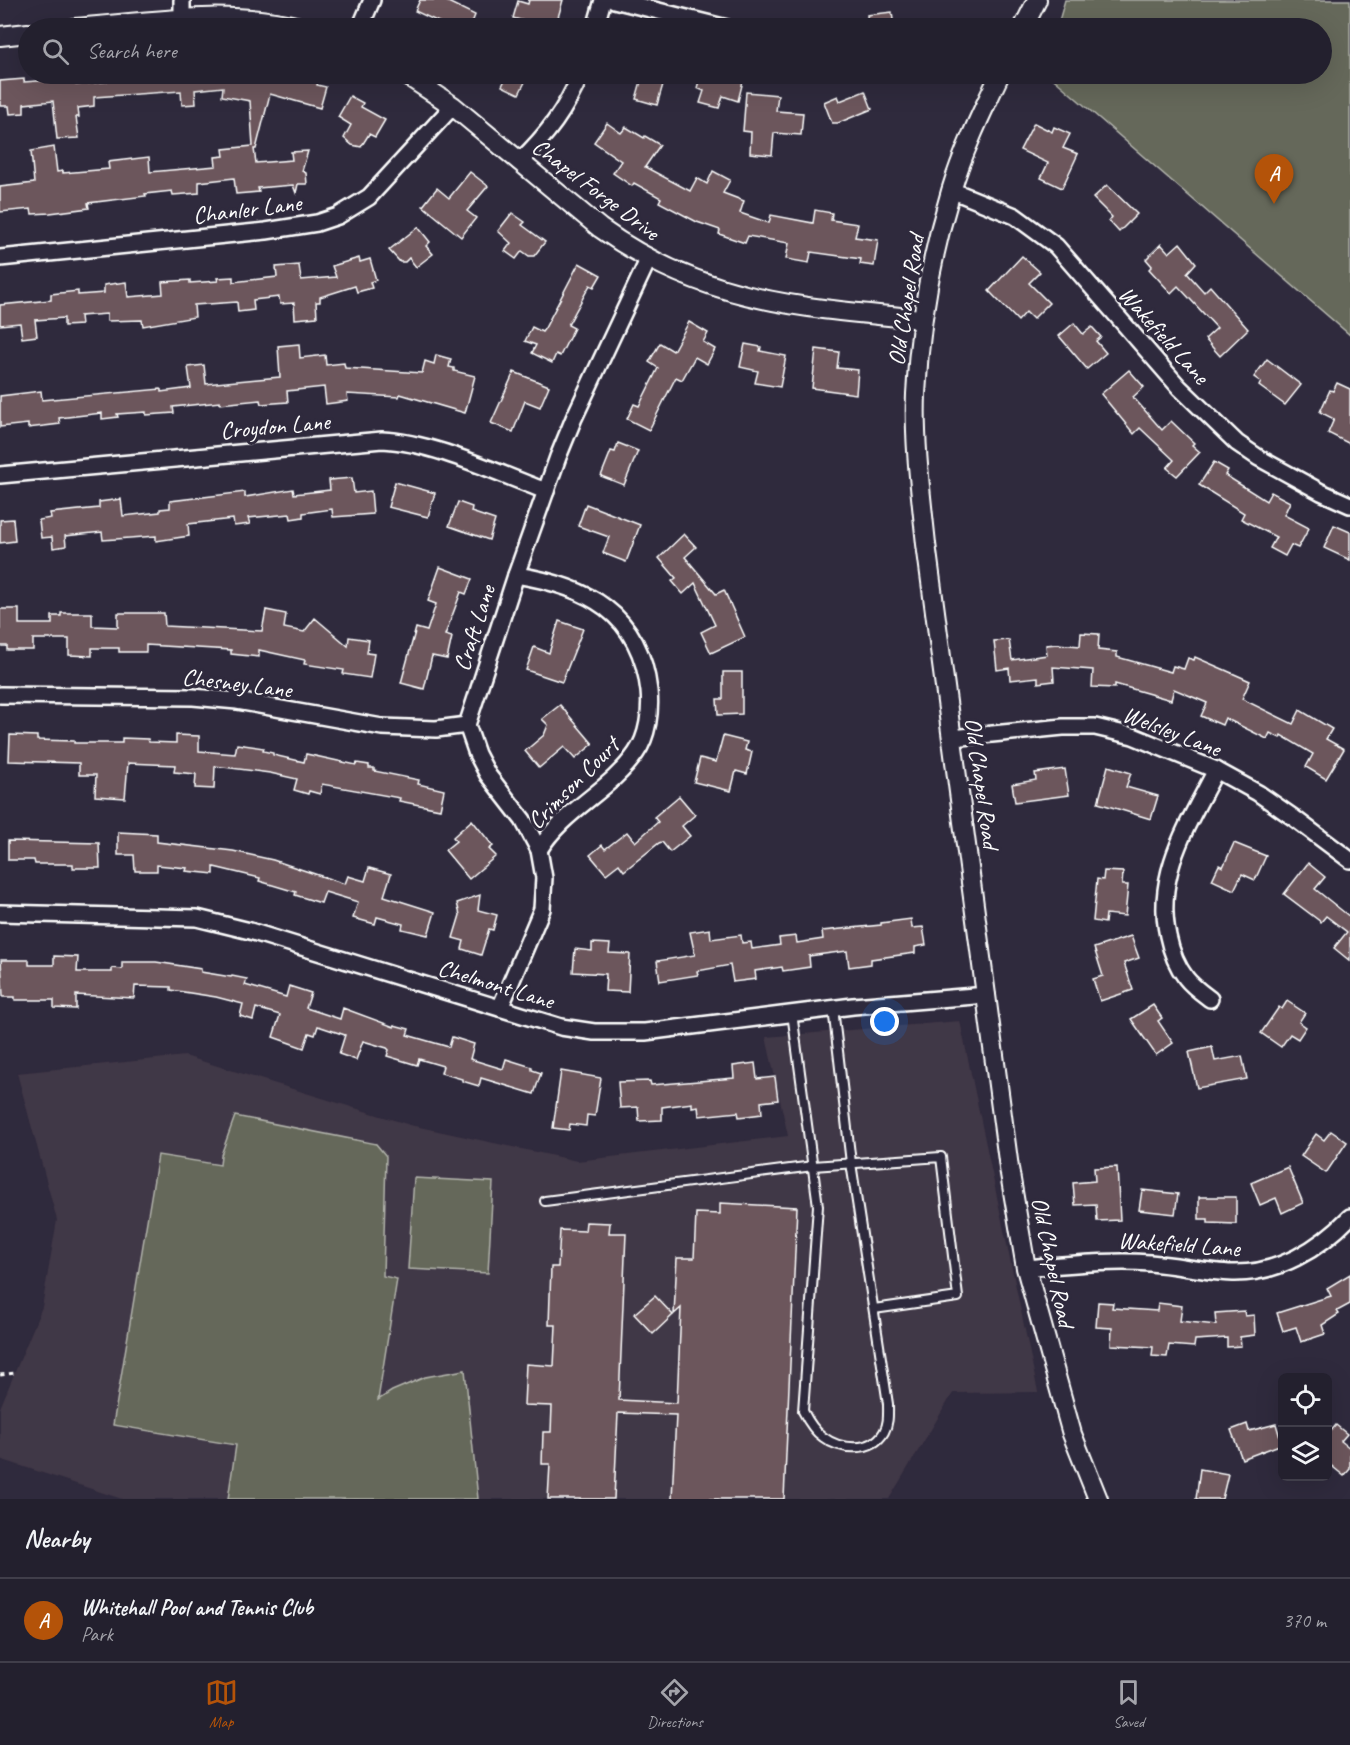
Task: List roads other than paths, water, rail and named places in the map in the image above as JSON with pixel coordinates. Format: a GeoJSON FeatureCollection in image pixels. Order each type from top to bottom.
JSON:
{"type":"FeatureCollection","features":[{"type":"Feature","properties":{"kind":"street"},"geometry":{"type":"LineString","coordinates":[[182,0],[182,18]]}},
{"type":"Feature","properties":{"kind":"street"},"geometry":{"type":"LineString","coordinates":[[364,18],[372,0]]}},
{"type":"Feature","properties":{"kind":"street"},"geometry":{"type":"LineString","coordinates":[[598,18],[603,0]]}},
{"type":"Feature","properties":{"kind":"street"},"geometry":{"type":"LineString","coordinates":[[614,0],[687,18]]}},
{"type":"Feature","properties":{"kind":"street"},"geometry":{"type":"LineString","coordinates":[[1028,18],[1037,0]]}},
{"type":"Feature","properties":{"kind":"street"},"geometry":{"type":"LineString","coordinates":[[0,36],[18,34]]}},
{"type":"Feature","properties":{"kind":"street","name":"Chapel Forge Drive"},"geometry":{"type":"LineString","coordinates":[[420,84],[453,106],[600,228],[625,246],[704,284],[759,300],[841,312],[922,319]]}},
{"type":"Feature","properties":{"kind":"street"},"geometry":{"type":"LineString","coordinates":[[519,162],[554,125],[576,84]]}},
{"type":"Feature","properties":{"kind":"street","name":"Old Chapel Road"},"geometry":{"type":"LineString","coordinates":[[995,84],[977,123],[951,190],[922,319],[916,395],[919,479],[1009,1168],[1026,1268],[1072,1434],[1098,1499]]}},
{"type":"Feature","properties":{"kind":"street","name":"Chanler Lane"},"geometry":{"type":"LineString","coordinates":[[0,258],[266,231],[317,223],[338,216],[369,197],[453,106]]}},
{"type":"Feature","properties":{"kind":"street","name":"Wakefield Lane"},"geometry":{"type":"LineString","coordinates":[[951,190],[1015,216],[1056,246],[1179,387],[1237,443],[1321,492],[1350,505]]}},
{"type":"Feature","properties":{"kind":"street","name":"Craft Lane"},"geometry":{"type":"LineString","coordinates":[[467,725],[516,575],[574,418],[649,258]]}},
{"type":"Feature","properties":{"kind":"street","name":"Croydon Lane"},"geometry":{"type":"LineString","coordinates":[[0,475],[397,440],[440,452],[546,491]]}},
{"type":"Feature","properties":{"kind":"street","name":"Crimson Court"},"geometry":{"type":"LineString","coordinates":[[516,575],[570,587],[591,597],[620,620],[642,657],[650,702],[644,736],[633,758],[594,797],[553,830],[539,850]]}},
{"type":"Feature","properties":{"kind":"street","name":"Chesney Lane"},"geometry":{"type":"LineString","coordinates":[[0,695],[193,697],[237,701],[382,727],[436,729],[467,725]]}},
{"type":"Feature","properties":{"kind":"street"},"geometry":{"type":"LineString","coordinates":[[467,725],[477,754],[488,775],[523,820],[539,850],[544,878],[542,909],[500,1008]]}},
{"type":"Feature","properties":{"kind":"street","name":"Welsley Lane"},"geometry":{"type":"LineString","coordinates":[[952,738],[1022,730],[1095,727],[1133,736],[1216,770],[1258,793],[1350,860]]}},
{"type":"Feature","properties":{"kind":"street"},"geometry":{"type":"LineString","coordinates":[[1210,999],[1186,979],[1172,955],[1163,900],[1168,874],[1178,847],[1216,770]]}},
{"type":"Feature","properties":{"kind":"street","name":"Chelmont Lane"},"geometry":{"type":"LineString","coordinates":[[0,913],[196,918],[250,931],[561,1026],[594,1032],[645,1032],[833,1008],[987,995]]}},
{"type":"Feature","properties":{"kind":"street","name":"Wakefield Lane"},"geometry":{"type":"LineString","coordinates":[[1026,1268],[1105,1262],[1150,1263],[1234,1273],[1259,1270],[1276,1267],[1293,1260],[1332,1234],[1350,1217]]}},
{"type":"Feature","properties":{"kind":"lane"},"geometry":{"type":"LineString","coordinates":[[792,1013],[818,1206],[802,1411],[825,1439],[845,1447],[866,1446],[884,1432],[888,1418],[851,1163],[833,1008]]}},
{"type":"Feature","properties":{"kind":"lane"},"geometry":{"type":"LineString","coordinates":[[545,1201],[813,1166],[941,1157],[958,1297],[874,1309]]}},
{"type":"Feature","properties":{"kind":"place","name":"Whitehall Pool and Tennis Club"},"geometry":{"type":"Point","coordinates":[1274,204]}}]}
